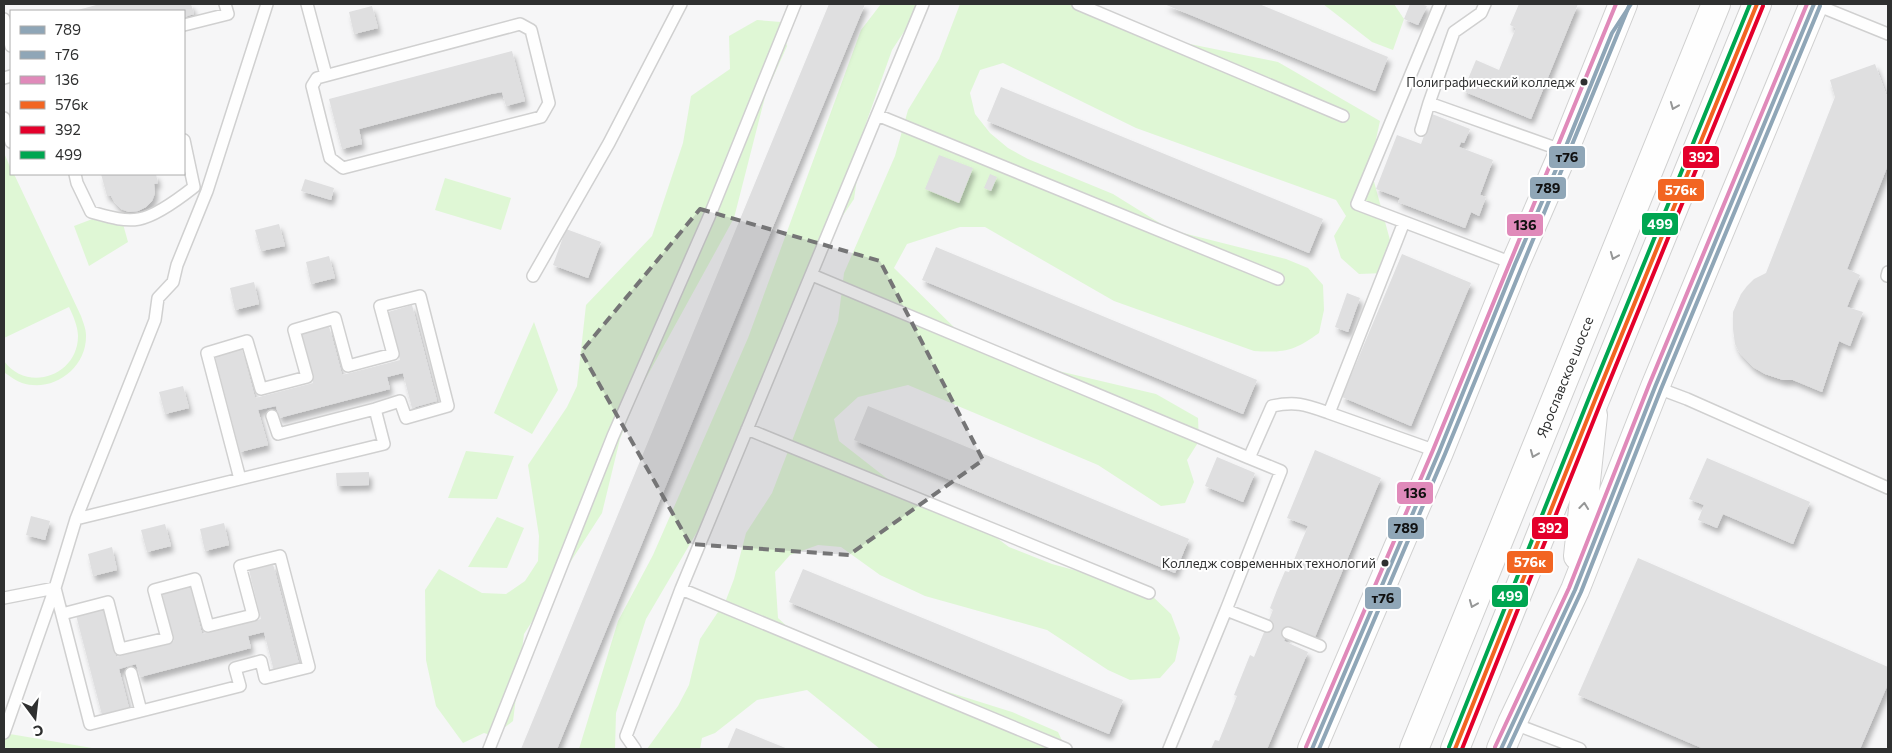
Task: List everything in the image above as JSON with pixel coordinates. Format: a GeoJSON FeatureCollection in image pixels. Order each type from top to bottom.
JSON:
{"type":"FeatureCollection","features":[{"type":"Feature","properties":{"kind":"street"},"geometry":{"type":"LineString","coordinates":[[1312,749],[1439,452],[1515,264],[1564,152],[1623,4]]}},
{"type":"Feature","properties":{"kind":"street"},"geometry":{"type":"LineString","coordinates":[[1612,33],[1631,4]]}},
{"type":"Feature","properties":{"kind":"street"},"geometry":{"type":"LineString","coordinates":[[1693,60],[1703,4]]}},
{"type":"Feature","properties":{"kind":"street","name":"Ярославское шоссе"},"geometry":{"type":"LineString","coordinates":[[1414,749],[1716,4]]}},
{"type":"Feature","properties":{"kind":"street"},"geometry":{"type":"LineString","coordinates":[[1455,749],[1757,4]]}},
{"type":"Feature","properties":{"kind":"street"},"geometry":{"type":"LineString","coordinates":[[1501,749],[1575,590],[1654,387],[1814,4]]}},
{"type":"Feature","properties":{"kind":"street"},"geometry":{"type":"LineString","coordinates":[[1575,590],[1595,400]]}},
{"type":"Feature","properties":{"kind":"street"},"geometry":{"type":"LineString","coordinates":[[1331,749],[1350,658]]}},
{"type":"Feature","properties":{"kind":"lane"},"geometry":{"type":"LineString","coordinates":[[185,24],[228,14],[225,4]]}},
{"type":"Feature","properties":{"kind":"lane"},"geometry":{"type":"LineString","coordinates":[[4,733],[55,588],[76,519],[155,320],[158,298],[172,282],[207,191],[267,4]]}},
{"type":"Feature","properties":{"kind":"lane"},"geometry":{"type":"LineString","coordinates":[[307,4],[326,75]]}},
{"type":"Feature","properties":{"kind":"lane"},"geometry":{"type":"LineString","coordinates":[[533,276],[609,143],[681,4]]}},
{"type":"Feature","properties":{"kind":"lane"},"geometry":{"type":"LineString","coordinates":[[489,749],[613,436],[709,217],[795,4]]}},
{"type":"Feature","properties":{"kind":"lane"},"geometry":{"type":"LineString","coordinates":[[636,749],[626,736],[681,589],[923,4]]}},
{"type":"Feature","properties":{"kind":"lane"},"geometry":{"type":"LineString","coordinates":[[1078,4],[1343,116]]}},
{"type":"Feature","properties":{"kind":"lane"},"geometry":{"type":"LineString","coordinates":[[1440,4],[1357,204],[1515,264]]}},
{"type":"Feature","properties":{"kind":"lane"},"geometry":{"type":"LineString","coordinates":[[1421,130],[1454,32],[1481,12],[1485,4]]}},
{"type":"Feature","properties":{"kind":"lane"},"geometry":{"type":"LineString","coordinates":[[1814,4],[1888,34]]}},
{"type":"Feature","properties":{"kind":"lane"},"geometry":{"type":"LineString","coordinates":[[4,19],[10,42]]}},
{"type":"Feature","properties":{"kind":"lane"},"geometry":{"type":"LineString","coordinates":[[520,24],[531,30],[549,103],[541,117],[342,168],[330,158],[312,86],[317,78],[326,75],[520,24]]}},
{"type":"Feature","properties":{"kind":"lane"},"geometry":{"type":"LineString","coordinates":[[1429,103],[1564,152]]}},
{"type":"Feature","properties":{"kind":"lane"},"geometry":{"type":"LineString","coordinates":[[878,115],[1278,279]]}},
{"type":"Feature","properties":{"kind":"lane"},"geometry":{"type":"LineString","coordinates":[[4,118],[10,139]]}},
{"type":"Feature","properties":{"kind":"lane"},"geometry":{"type":"LineString","coordinates":[[185,145],[194,187]]}},
{"type":"Feature","properties":{"kind":"lane"},"geometry":{"type":"LineString","coordinates":[[75,175],[92,212],[115,218],[139,219],[168,206],[194,187]]}},
{"type":"Feature","properties":{"kind":"lane"},"geometry":{"type":"LineString","coordinates":[[194,187],[207,191]]}},
{"type":"Feature","properties":{"kind":"lane"},"geometry":{"type":"LineString","coordinates":[[1329,413],[1404,222]]}},
{"type":"Feature","properties":{"kind":"lane"},"geometry":{"type":"LineString","coordinates":[[1888,272],[1888,276]]}},
{"type":"Feature","properties":{"kind":"lane"},"geometry":{"type":"LineString","coordinates":[[812,276],[1281,471],[1169,749]]}},
{"type":"Feature","properties":{"kind":"lane"},"geometry":{"type":"LineString","coordinates":[[240,479],[207,353],[247,341],[261,389],[307,377],[294,330],[335,318],[348,366],[366,362],[393,354],[380,306],[420,296],[448,406],[406,418],[400,401],[278,434],[272,416]]}},
{"type":"Feature","properties":{"kind":"lane"},"geometry":{"type":"LineString","coordinates":[[1654,387],[1696,403],[1888,488]]}},
{"type":"Feature","properties":{"kind":"lane"},"geometry":{"type":"LineString","coordinates":[[1249,458],[1272,406],[1286,403],[1302,403],[1439,452]]}},
{"type":"Feature","properties":{"kind":"lane"},"geometry":{"type":"LineString","coordinates":[[76,519],[384,444],[375,409]]}},
{"type":"Feature","properties":{"kind":"lane"},"geometry":{"type":"LineString","coordinates":[[747,429],[1149,593]]}},
{"type":"Feature","properties":{"kind":"lane"},"geometry":{"type":"LineString","coordinates":[[55,588],[90,724],[240,686],[235,668],[261,661],[265,678],[308,667],[280,556],[240,566],[253,615],[208,626],[195,579],[154,590],[167,638],[120,650],[108,602],[62,614]]}},
{"type":"Feature","properties":{"kind":"lane"},"geometry":{"type":"LineString","coordinates":[[4,598],[55,588]]}},
{"type":"Feature","properties":{"kind":"lane"},"geometry":{"type":"LineString","coordinates":[[681,589],[1066,749]]}},
{"type":"Feature","properties":{"kind":"lane"},"geometry":{"type":"LineString","coordinates":[[1226,610],[1267,626]]}},
{"type":"Feature","properties":{"kind":"lane"},"geometry":{"type":"LineString","coordinates":[[1288,634],[1320,646]]}},
{"type":"Feature","properties":{"kind":"lane"},"geometry":{"type":"LineString","coordinates":[[131,673],[140,711]]}},
{"type":"Feature","properties":{"kind":"lane"},"geometry":{"type":"LineString","coordinates":[[1512,724],[1580,749]]}},
{"type":"Feature","properties":{"kind":"highlighted area"},"geometry":{"type":"Polygon","coordinates":[[[700,209],[880,261],[983,460],[849,555],[690,544],[581,352],[700,209]]]}},
{"type":"Feature","properties":{"kind":"green space"},"geometry":{"type":"Polygon","coordinates":[[[881,4],[918,4],[919,9],[892,50],[865,126],[854,199],[811,263],[747,429],[745,450],[646,619],[616,713],[615,749],[579,749],[618,621],[653,555],[748,338],[861,30],[881,4]]]}},
{"type":"Feature","properties":{"kind":"green space"},"geometry":{"type":"Polygon","coordinates":[[[960,4],[1095,4],[1157,35],[1180,42],[1278,62],[1380,121],[1370,167],[1393,251],[1385,273],[1359,274],[1341,258],[1334,236],[1346,216],[1336,200],[1136,128],[1003,63],[980,70],[970,93],[975,114],[990,133],[1008,148],[1028,159],[1113,194],[1171,230],[1286,259],[1308,268],[1323,285],[1324,310],[1319,333],[1303,344],[1288,350],[1273,352],[1254,351],[1114,301],[985,227],[960,227],[907,244],[894,268],[969,342],[990,355],[1156,394],[1198,418],[1199,441],[1187,460],[1194,482],[1185,503],[1161,506],[1098,465],[908,385],[858,397],[834,419],[839,441],[894,484],[978,524],[1009,547],[1052,564],[1129,585],[1149,593],[1171,614],[1180,638],[1175,661],[1160,678],[1130,680],[1108,670],[1047,630],[925,596],[880,575],[841,547],[818,545],[790,555],[775,572],[778,618],[794,633],[859,664],[1012,712],[1058,732],[1066,749],[880,749],[807,690],[757,700],[715,733],[702,738],[700,749],[647,749],[678,706],[689,685],[700,639],[726,600],[734,579],[746,533],[772,493],[838,321],[844,273],[895,156],[908,110],[939,59],[960,4]]]}},
{"type":"Feature","properties":{"kind":"green space"},"geometry":{"type":"Polygon","coordinates":[[[1323,4],[1394,4],[1404,19],[1393,50],[1372,42],[1323,4]]]}},
{"type":"Feature","properties":{"kind":"green space"},"geometry":{"type":"Polygon","coordinates":[[[757,20],[781,22],[787,46],[766,93],[734,218],[639,391],[620,439],[602,513],[524,634],[513,721],[494,736],[484,733],[463,743],[436,706],[426,660],[425,590],[439,569],[482,593],[506,594],[525,581],[538,561],[539,536],[528,465],[567,407],[577,386],[586,305],[652,236],[683,143],[691,96],[730,69],[729,36],[757,20]]]}},
{"type":"Feature","properties":{"kind":"green space"},"geometry":{"type":"Polygon","coordinates":[[[4,153],[10,167],[10,175],[14,175],[81,316],[86,335],[85,347],[81,358],[66,375],[56,381],[34,385],[22,383],[5,373],[4,361],[14,371],[25,376],[38,378],[50,376],[61,370],[70,361],[76,350],[78,336],[74,317],[69,307],[4,338],[4,153]]]}},
{"type":"Feature","properties":{"kind":"green space"},"geometry":{"type":"Polygon","coordinates":[[[445,178],[511,198],[501,230],[435,210],[445,178]]]}},
{"type":"Feature","properties":{"kind":"green space"},"geometry":{"type":"Polygon","coordinates":[[[95,218],[123,224],[128,242],[89,266],[74,226],[95,218]]]}},
{"type":"Feature","properties":{"kind":"green space"},"geometry":{"type":"Polygon","coordinates":[[[534,322],[558,390],[532,434],[494,413],[534,322]]]}},
{"type":"Feature","properties":{"kind":"green space"},"geometry":{"type":"Polygon","coordinates":[[[466,451],[514,456],[497,499],[448,498],[466,451]]]}},
{"type":"Feature","properties":{"kind":"green space"},"geometry":{"type":"Polygon","coordinates":[[[497,517],[524,528],[507,568],[468,567],[497,517]]]}},
{"type":"Feature","properties":{"kind":"green space"},"geometry":{"type":"Polygon","coordinates":[[[4,733],[98,749],[4,749],[4,733]]]}},
{"type":"Feature","properties":{"kind":"building"},"geometry":{"type":"Polygon","coordinates":[[[100,4],[191,4],[194,14],[185,17],[185,10],[78,10],[100,4]]]}},
{"type":"Feature","properties":{"kind":"building"},"geometry":{"type":"Polygon","coordinates":[[[829,4],[865,4],[557,749],[521,749],[829,4]]]}},
{"type":"Feature","properties":{"kind":"building"},"geometry":{"type":"Polygon","coordinates":[[[1164,4],[1259,4],[1388,57],[1375,91],[1164,4]]]}},
{"type":"Feature","properties":{"kind":"building"},"geometry":{"type":"Polygon","coordinates":[[[1410,4],[1427,6],[1418,25],[1404,19],[1410,4]]]}},
{"type":"Feature","properties":{"kind":"building"},"geometry":{"type":"Polygon","coordinates":[[[1519,4],[1578,4],[1531,119],[1463,91],[1476,60],[1499,70],[1516,28],[1510,25],[1519,4]]]}},
{"type":"Feature","properties":{"kind":"building"},"geometry":{"type":"Polygon","coordinates":[[[372,6],[378,28],[354,34],[349,12],[372,6]]]}},
{"type":"Feature","properties":{"kind":"building"},"geometry":{"type":"Polygon","coordinates":[[[512,51],[525,101],[506,106],[502,92],[491,94],[359,129],[362,144],[342,149],[329,99],[512,51]]]}},
{"type":"Feature","properties":{"kind":"building"},"geometry":{"type":"Polygon","coordinates":[[[1875,64],[1888,95],[1888,165],[1847,269],[1860,275],[1847,307],[1863,312],[1850,346],[1839,341],[1822,392],[1793,380],[1783,380],[1765,374],[1753,367],[1739,352],[1735,344],[1733,312],[1747,286],[1754,279],[1766,273],[1835,97],[1830,80],[1875,64]]]}},
{"type":"Feature","properties":{"kind":"building"},"geometry":{"type":"Polygon","coordinates":[[[1001,87],[1323,219],[1309,253],[987,121],[1001,87]]]}},
{"type":"Feature","properties":{"kind":"building"},"geometry":{"type":"Polygon","coordinates":[[[1432,114],[1470,129],[1464,143],[1461,142],[1459,147],[1493,160],[1480,195],[1486,197],[1479,216],[1471,212],[1465,228],[1398,202],[1400,198],[1376,189],[1397,135],[1421,144],[1432,114]]]}},
{"type":"Feature","properties":{"kind":"building"},"geometry":{"type":"Polygon","coordinates":[[[939,155],[973,168],[959,203],[925,189],[939,155]]]}},
{"type":"Feature","properties":{"kind":"building"},"geometry":{"type":"Polygon","coordinates":[[[990,174],[997,177],[991,191],[984,188],[990,174]]]}},
{"type":"Feature","properties":{"kind":"building"},"geometry":{"type":"Polygon","coordinates":[[[101,175],[156,175],[158,183],[154,184],[155,193],[152,201],[138,211],[129,212],[121,209],[111,196],[107,196],[101,175]]]}},
{"type":"Feature","properties":{"kind":"building"},"geometry":{"type":"Polygon","coordinates":[[[305,179],[334,188],[331,200],[301,191],[305,179]]]}},
{"type":"Feature","properties":{"kind":"building"},"geometry":{"type":"Polygon","coordinates":[[[279,224],[285,246],[261,251],[255,230],[279,224]]]}},
{"type":"Feature","properties":{"kind":"building"},"geometry":{"type":"Polygon","coordinates":[[[566,229],[601,242],[588,278],[553,265],[566,229]]]}},
{"type":"Feature","properties":{"kind":"building"},"geometry":{"type":"Polygon","coordinates":[[[936,247],[1257,380],[1243,414],[922,280],[936,247]]]}},
{"type":"Feature","properties":{"kind":"building"},"geometry":{"type":"Polygon","coordinates":[[[1402,254],[1471,283],[1411,426],[1342,397],[1402,254]]]}},
{"type":"Feature","properties":{"kind":"building"},"geometry":{"type":"Polygon","coordinates":[[[329,256],[335,278],[311,284],[306,262],[329,256]]]}},
{"type":"Feature","properties":{"kind":"building"},"geometry":{"type":"Polygon","coordinates":[[[254,282],[259,304],[235,310],[230,288],[254,282]]]}},
{"type":"Feature","properties":{"kind":"building"},"geometry":{"type":"Polygon","coordinates":[[[1347,293],[1360,298],[1348,332],[1335,327],[1347,293]]]}},
{"type":"Feature","properties":{"kind":"building"},"geometry":{"type":"Polygon","coordinates":[[[412,305],[437,401],[412,408],[403,373],[387,377],[390,389],[279,418],[276,406],[258,410],[268,445],[240,452],[215,356],[242,349],[255,398],[313,383],[301,334],[329,326],[342,375],[400,360],[388,312],[412,305]]]}},
{"type":"Feature","properties":{"kind":"building"},"geometry":{"type":"Polygon","coordinates":[[[183,386],[189,408],[165,414],[159,392],[183,386]]]}},
{"type":"Feature","properties":{"kind":"building"},"geometry":{"type":"Polygon","coordinates":[[[868,406],[1189,539],[1175,573],[854,440],[868,406]]]}},
{"type":"Feature","properties":{"kind":"building"},"geometry":{"type":"Polygon","coordinates":[[[1315,450],[1381,478],[1315,637],[1290,627],[1284,641],[1308,652],[1267,749],[1211,749],[1215,740],[1219,741],[1237,696],[1234,695],[1250,655],[1254,657],[1273,610],[1270,608],[1277,590],[1285,571],[1289,572],[1308,526],[1287,518],[1315,450]]]}},
{"type":"Feature","properties":{"kind":"building"},"geometry":{"type":"Polygon","coordinates":[[[1217,457],[1255,473],[1243,502],[1205,486],[1217,457]]]}},
{"type":"Feature","properties":{"kind":"building"},"geometry":{"type":"Polygon","coordinates":[[[1707,458],[1810,502],[1793,544],[1723,514],[1717,528],[1698,520],[1704,505],[1689,499],[1707,458]]]}},
{"type":"Feature","properties":{"kind":"building"},"geometry":{"type":"Polygon","coordinates":[[[369,472],[369,485],[337,486],[336,473],[369,472]]]}},
{"type":"Feature","properties":{"kind":"building"},"geometry":{"type":"Polygon","coordinates":[[[31,516],[50,521],[45,540],[26,535],[31,516]]]}},
{"type":"Feature","properties":{"kind":"building"},"geometry":{"type":"Polygon","coordinates":[[[224,523],[229,545],[205,551],[200,529],[224,523]]]}},
{"type":"Feature","properties":{"kind":"building"},"geometry":{"type":"Polygon","coordinates":[[[165,524],[171,546],[147,552],[141,530],[165,524]]]}},
{"type":"Feature","properties":{"kind":"building"},"geometry":{"type":"Polygon","coordinates":[[[112,547],[117,570],[93,576],[88,554],[112,547]]]}},
{"type":"Feature","properties":{"kind":"building"},"geometry":{"type":"Polygon","coordinates":[[[1638,558],[1888,667],[1888,684],[1860,749],[1704,749],[1578,695],[1638,558]]]}},
{"type":"Feature","properties":{"kind":"building"},"geometry":{"type":"Polygon","coordinates":[[[273,564],[299,664],[274,671],[264,632],[248,636],[251,648],[140,677],[136,664],[119,669],[129,708],[102,715],[76,615],[103,608],[116,657],[174,641],[162,593],[190,585],[202,634],[261,619],[249,570],[273,564]]]}},
{"type":"Feature","properties":{"kind":"building"},"geometry":{"type":"Polygon","coordinates":[[[803,569],[1123,700],[1109,734],[789,602],[803,569]]]}},
{"type":"Feature","properties":{"kind":"building"},"geometry":{"type":"Polygon","coordinates":[[[736,728],[788,749],[727,749],[736,728]]]}},
{"type":"Feature","properties":{"kind":"transit line","name":"136"},"geometry":{"type":"LineString","coordinates":[[1306,747],[1433,450],[1616,4]]}},
{"type":"Feature","properties":{"kind":"transit line","name":"789"},"geometry":{"type":"LineString","coordinates":[[1312,749],[1439,452],[1515,264],[1612,33],[1631,4]]}},
{"type":"Feature","properties":{"kind":"transit line","name":"499"},"geometry":{"type":"LineString","coordinates":[[1449,747],[1750,4]]}},
{"type":"Feature","properties":{"kind":"transit line","name":"576к"},"geometry":{"type":"LineString","coordinates":[[1455,749],[1757,4]]}},
{"type":"Feature","properties":{"kind":"transit line","name":"136"},"geometry":{"type":"LineString","coordinates":[[1495,747],[1569,588],[1649,385],[1807,4]]}},
{"type":"Feature","properties":{"kind":"transit line","name":"789"},"geometry":{"type":"LineString","coordinates":[[1501,749],[1575,590],[1655,387],[1814,4]]}},
{"type":"Feature","properties":{"kind":"transit line","name":"т76"},"geometry":{"type":"LineString","coordinates":[[1319,749],[1445,454],[1629,6]]}},
{"type":"Feature","properties":{"kind":"transit line","name":"392"},"geometry":{"type":"LineString","coordinates":[[1462,749],[1763,6]]}},
{"type":"Feature","properties":{"kind":"transit line","name":"т76"},"geometry":{"type":"LineString","coordinates":[[1508,749],[1581,592],[1661,389],[1820,6]]}},
{"type":"Feature","properties":{"kind":"place","name":"Полиграфический колледж"},"geometry":{"type":"Point","coordinates":[1584,82]}},
{"type":"Feature","properties":{"kind":"place","name":"Колледж современных технологий"},"geometry":{"type":"Point","coordinates":[1385,563]}}]}
